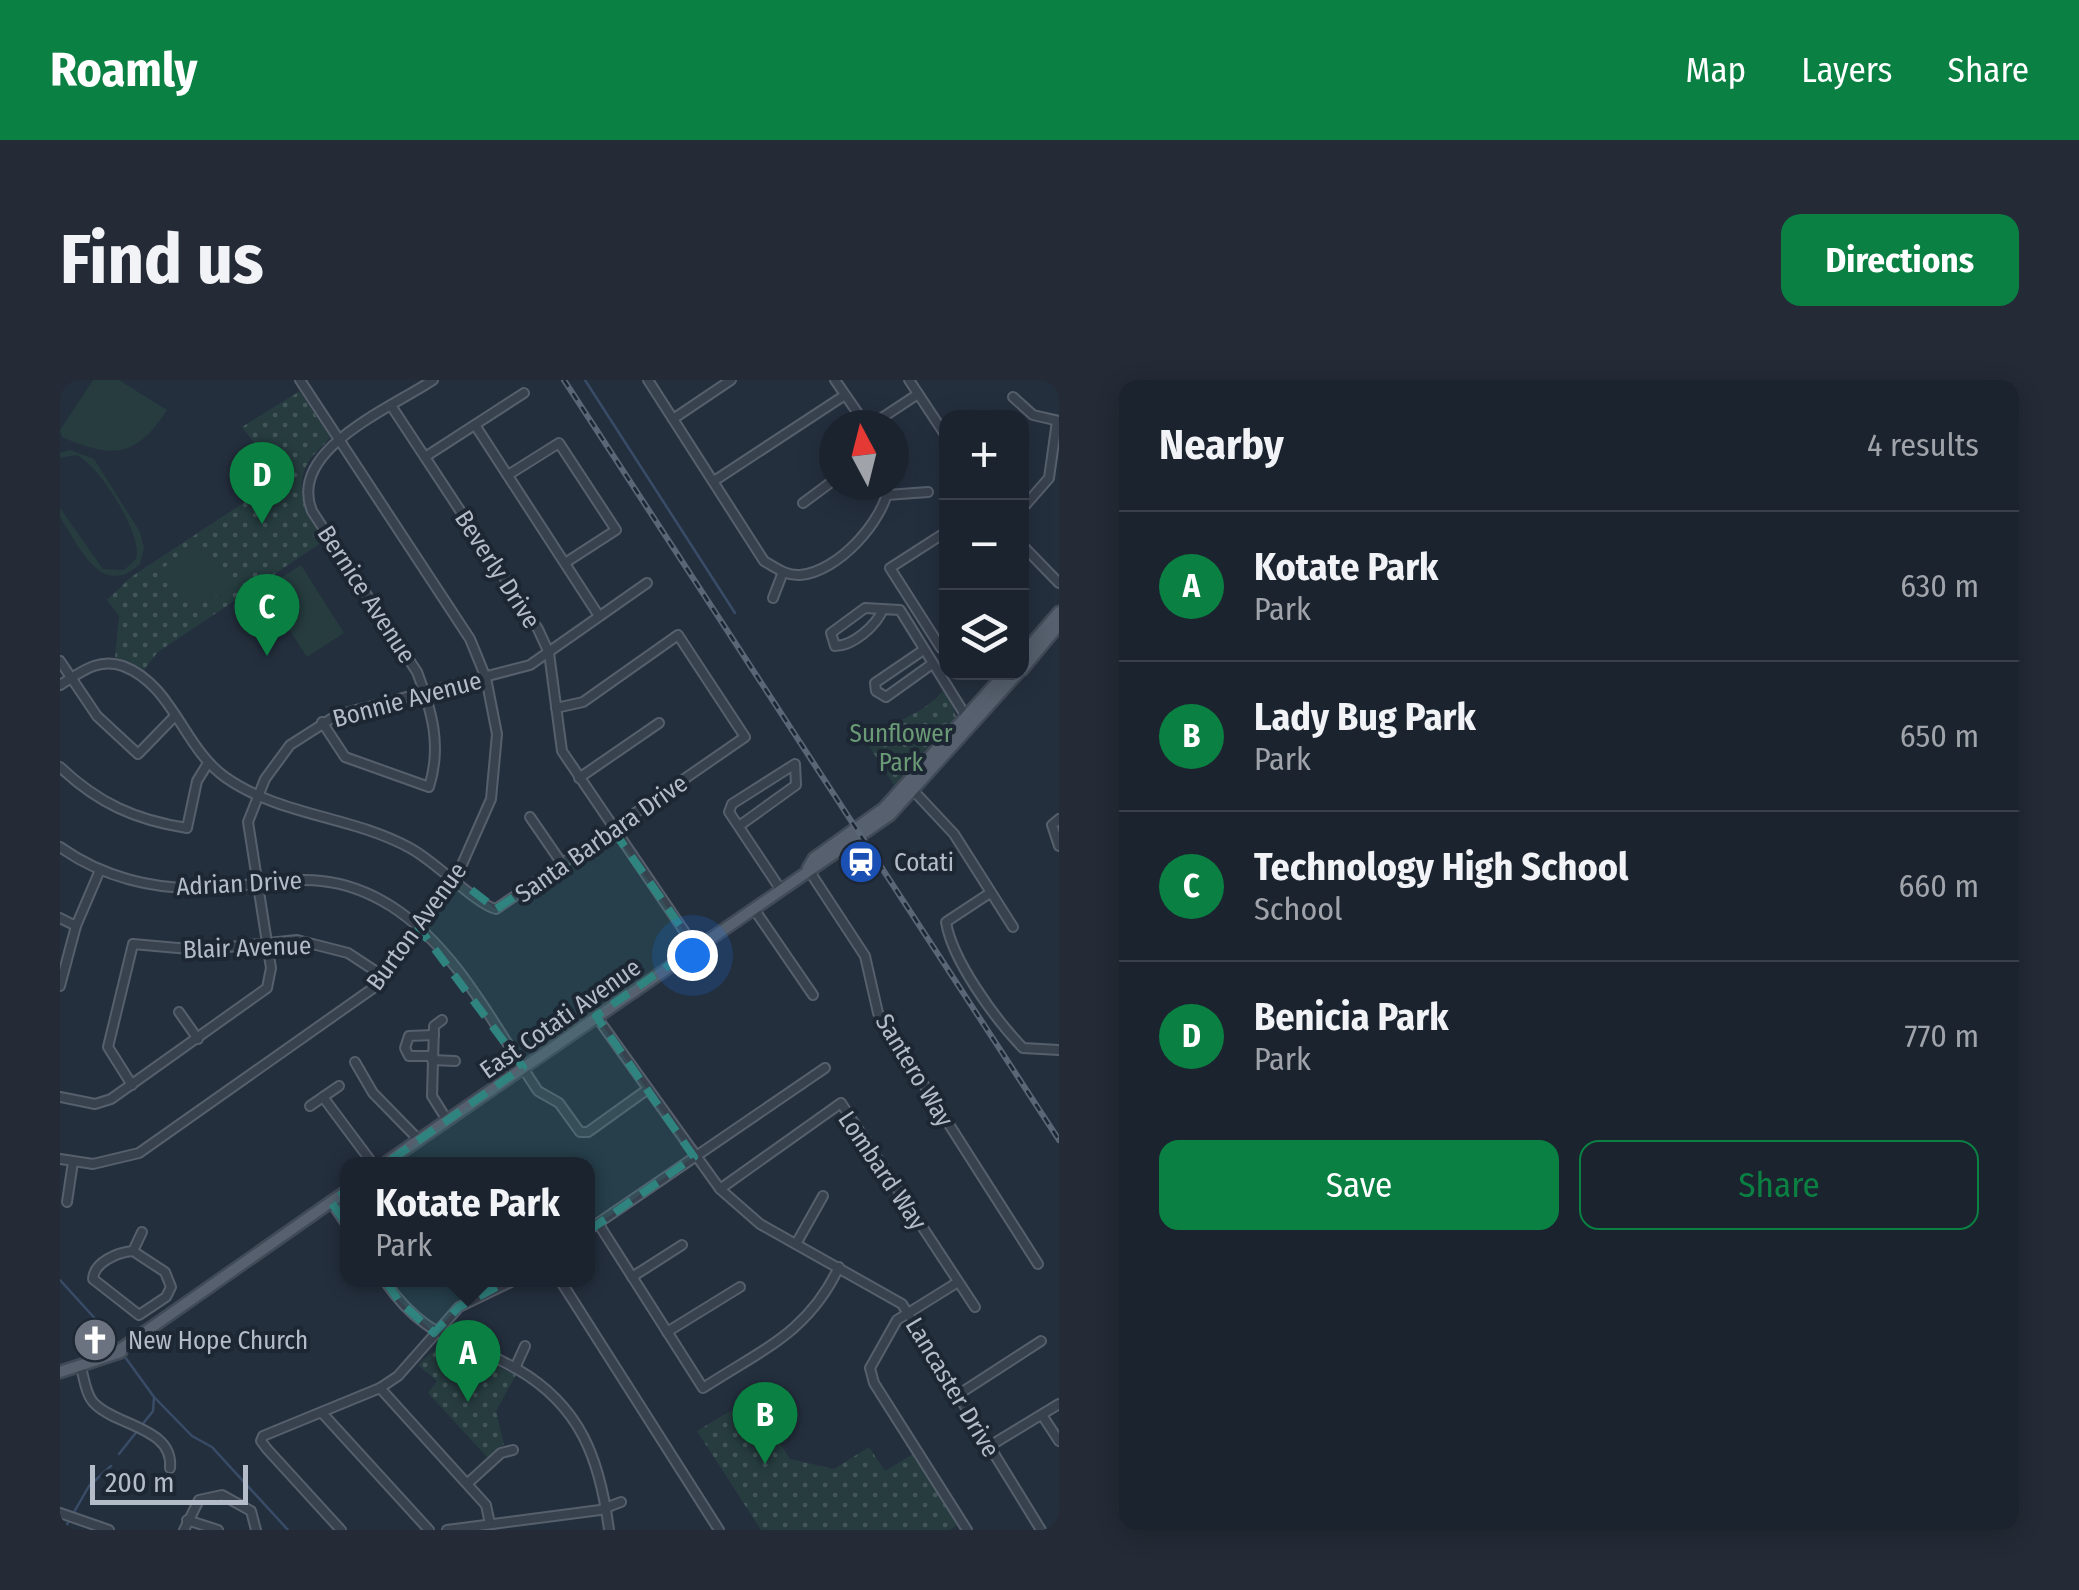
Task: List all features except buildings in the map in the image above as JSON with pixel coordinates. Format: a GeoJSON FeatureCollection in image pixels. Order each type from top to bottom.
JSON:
{"type":"FeatureCollection","features":[{"type":"Feature","properties":{"kind":"main road"},"geometry":{"type":"LineString","coordinates":[[1029,647],[1059,612]]}},
{"type":"Feature","properties":{"kind":"main road","name":"East Cotati Avenue"},"geometry":{"type":"LineString","coordinates":[[1029,660],[1059,625]]}},
{"type":"Feature","properties":{"kind":"main road","name":"East Cotati Avenue"},"geometry":{"type":"LineString","coordinates":[[970,721],[1000,680]]}},
{"type":"Feature","properties":{"kind":"main road","name":"East Cotati Avenue"},"geometry":{"type":"LineString","coordinates":[[394,1157],[808,869],[835,856],[911,788],[1011,680]]}},
{"type":"Feature","properties":{"kind":"main road"},"geometry":{"type":"LineString","coordinates":[[60,1372],[124,1347],[340,1196]]}},
{"type":"Feature","properties":{"kind":"street","name":"Burton Avenue"},"geometry":{"type":"LineString","coordinates":[[60,1159],[111,1162],[150,1147],[370,994],[456,878],[475,843],[494,784],[497,734],[486,678],[470,639],[300,380]]}},
{"type":"Feature","properties":{"kind":"street","name":"Bernice Avenue"},"geometry":{"type":"LineString","coordinates":[[426,693],[309,502],[307,482],[312,466],[340,440],[433,380]]}},
{"type":"Feature","properties":{"kind":"street"},"geometry":{"type":"LineString","coordinates":[[648,380],[764,561],[782,572],[802,575],[819,568],[866,536],[883,500]]}},
{"type":"Feature","properties":{"kind":"street"},"geometry":{"type":"LineString","coordinates":[[672,419],[731,380]]}},
{"type":"Feature","properties":{"kind":"street"},"geometry":{"type":"LineString","coordinates":[[835,380],[857,410]]}},
{"type":"Feature","properties":{"kind":"street"},"geometry":{"type":"LineString","coordinates":[[910,380],[939,426]]}},
{"type":"Feature","properties":{"kind":"street"},"geometry":{"type":"LineString","coordinates":[[425,457],[524,393]]}},
{"type":"Feature","properties":{"kind":"street"},"geometry":{"type":"LineString","coordinates":[[893,410],[918,394]]}},
{"type":"Feature","properties":{"kind":"street"},"geometry":{"type":"LineString","coordinates":[[714,481],[845,396]]}},
{"type":"Feature","properties":{"kind":"street"},"geometry":{"type":"LineString","coordinates":[[1013,396],[1033,414],[1058,421],[1049,478],[1029,501]]}},
{"type":"Feature","properties":{"kind":"street","name":"Beverly Drive"},"geometry":{"type":"LineString","coordinates":[[392,408],[549,652],[562,751],[694,947]]}},
{"type":"Feature","properties":{"kind":"street"},"geometry":{"type":"LineString","coordinates":[[475,424],[599,616]]}},
{"type":"Feature","properties":{"kind":"street"},"geometry":{"type":"LineString","coordinates":[[508,476],[559,443],[616,530],[565,563]]}},
{"type":"Feature","properties":{"kind":"street"},"geometry":{"type":"LineString","coordinates":[[1049,478],[1059,482]]}},
{"type":"Feature","properties":{"kind":"street"},"geometry":{"type":"LineString","coordinates":[[803,502],[819,491]]}},
{"type":"Feature","properties":{"kind":"street"},"geometry":{"type":"LineString","coordinates":[[909,491],[928,492]]}},
{"type":"Feature","properties":{"kind":"street"},"geometry":{"type":"LineString","coordinates":[[939,536],[890,568],[939,645]]}},
{"type":"Feature","properties":{"kind":"street"},"geometry":{"type":"LineString","coordinates":[[1029,552],[1059,583]]}},
{"type":"Feature","properties":{"kind":"street"},"geometry":{"type":"LineString","coordinates":[[773,598],[782,572]]}},
{"type":"Feature","properties":{"kind":"street","name":"Bonnie Avenue"},"geometry":{"type":"LineString","coordinates":[[60,1097],[95,1104],[132,1085],[267,988],[272,978],[247,836],[257,794],[281,754],[322,722],[518,671],[646,583]]}},
{"type":"Feature","properties":{"kind":"street"},"geometry":{"type":"LineString","coordinates":[[883,609],[868,629],[846,645],[835,646],[831,641],[831,633],[865,608],[883,609],[900,610],[922,651],[970,721]]}},
{"type":"Feature","properties":{"kind":"street","name":"Santa Barbara Drive"},"geometry":{"type":"LineString","coordinates":[[60,685],[102,663],[125,666],[150,682],[208,763],[257,794],[301,812],[390,838],[456,878],[484,906],[496,909],[745,737],[678,635],[583,702],[556,708]]}},
{"type":"Feature","properties":{"kind":"street"},"geometry":{"type":"LineString","coordinates":[[922,651],[875,683],[876,691],[886,697],[932,664]]}},
{"type":"Feature","properties":{"kind":"street"},"geometry":{"type":"LineString","coordinates":[[60,661],[109,730],[138,754],[174,717]]}},
{"type":"Feature","properties":{"kind":"street"},"geometry":{"type":"LineString","coordinates":[[322,722],[346,757],[428,786],[437,755],[426,693]]}},
{"type":"Feature","properties":{"kind":"street"},"geometry":{"type":"LineString","coordinates":[[579,778],[658,723]]}},
{"type":"Feature","properties":{"kind":"street"},"geometry":{"type":"LineString","coordinates":[[60,766],[109,806],[151,822],[186,828],[197,782],[208,763]]}},
{"type":"Feature","properties":{"kind":"street"},"geometry":{"type":"LineString","coordinates":[[739,826],[796,785],[794,764],[732,804],[729,812],[781,890]]}},
{"type":"Feature","properties":{"kind":"street"},"geometry":{"type":"LineString","coordinates":[[911,788],[954,834],[1013,927]]}},
{"type":"Feature","properties":{"kind":"street"},"geometry":{"type":"LineString","coordinates":[[530,818],[563,865]]}},
{"type":"Feature","properties":{"kind":"street"},"geometry":{"type":"LineString","coordinates":[[1059,819],[1052,825],[1052,834],[1059,846]]}},
{"type":"Feature","properties":{"kind":"street","name":"Adrian Drive"},"geometry":{"type":"LineString","coordinates":[[60,847],[100,870],[179,888],[287,878],[339,884],[391,906],[439,948],[538,1091],[555,1100],[585,1133],[648,1089]]}},
{"type":"Feature","properties":{"kind":"street","name":"Santero Way"},"geometry":{"type":"LineString","coordinates":[[808,869],[866,956],[878,1013],[1038,1264]]}},
{"type":"Feature","properties":{"kind":"street"},"geometry":{"type":"LineString","coordinates":[[60,986],[76,926],[100,870]]}},
{"type":"Feature","properties":{"kind":"street"},"geometry":{"type":"LineString","coordinates":[[990,893],[946,922],[950,948],[1023,1048],[1059,1050]]}},
{"type":"Feature","properties":{"kind":"street"},"geometry":{"type":"LineString","coordinates":[[754,908],[813,995]]}},
{"type":"Feature","properties":{"kind":"street"},"geometry":{"type":"LineString","coordinates":[[60,918],[76,926]]}},
{"type":"Feature","properties":{"kind":"street","name":"Blair Avenue"},"geometry":{"type":"LineString","coordinates":[[132,1085],[108,1047],[133,944],[200,950],[267,942],[324,944],[383,976]]}},
{"type":"Feature","properties":{"kind":"street"},"geometry":{"type":"LineString","coordinates":[[179,1012],[198,1039]]}},
{"type":"Feature","properties":{"kind":"street","name":"Lancaster Drive"},"geometry":{"type":"LineString","coordinates":[[596,1016],[694,1158],[720,1189],[746,1213],[892,1295],[908,1312],[1041,1530]]}},
{"type":"Feature","properties":{"kind":"street"},"geometry":{"type":"LineString","coordinates":[[442,1020],[434,1026],[432,1099],[447,1120]]}},
{"type":"Feature","properties":{"kind":"street"},"geometry":{"type":"LineString","coordinates":[[434,1035],[409,1036],[405,1048],[409,1056],[455,1061]]}},
{"type":"Feature","properties":{"kind":"street"},"geometry":{"type":"LineString","coordinates":[[356,1062],[373,1093],[419,1140]]}},
{"type":"Feature","properties":{"kind":"street"},"geometry":{"type":"LineString","coordinates":[[595,1226],[826,1068]]}},
{"type":"Feature","properties":{"kind":"street"},"geometry":{"type":"LineString","coordinates":[[310,1106],[339,1086]]}},
{"type":"Feature","properties":{"kind":"street"},"geometry":{"type":"LineString","coordinates":[[322,1097],[367,1157]]}},
{"type":"Feature","properties":{"kind":"street","name":"Lombard Way"},"geometry":{"type":"LineString","coordinates":[[720,1189],[841,1103],[975,1307]]}},
{"type":"Feature","properties":{"kind":"street"},"geometry":{"type":"LineString","coordinates":[[67,1202],[73,1162]]}},
{"type":"Feature","properties":{"kind":"street"},"geometry":{"type":"LineString","coordinates":[[796,1244],[823,1196]]}},
{"type":"Feature","properties":{"kind":"street"},"geometry":{"type":"LineString","coordinates":[[331,1202],[340,1215]]}},
{"type":"Feature","properties":{"kind":"street"},"geometry":{"type":"LineString","coordinates":[[598,1224],[703,1388],[801,1324],[825,1297],[839,1267]]}},
{"type":"Feature","properties":{"kind":"street"},"geometry":{"type":"LineString","coordinates":[[133,1251],[142,1232]]}},
{"type":"Feature","properties":{"kind":"street"},"geometry":{"type":"LineString","coordinates":[[632,1277],[682,1244]]}},
{"type":"Feature","properties":{"kind":"street"},"geometry":{"type":"LineString","coordinates":[[133,1251],[165,1272],[171,1286],[166,1297],[136,1315],[96,1284],[93,1275],[98,1266],[121,1252],[133,1251]]}},
{"type":"Feature","properties":{"kind":"street"},"geometry":{"type":"LineString","coordinates":[[958,1282],[908,1312],[888,1330],[871,1362],[870,1374],[967,1530]]}},
{"type":"Feature","properties":{"kind":"street"},"geometry":{"type":"LineString","coordinates":[[390,1287],[410,1313],[434,1333],[515,1368],[550,1392],[579,1427],[599,1467],[609,1530]]}},
{"type":"Feature","properties":{"kind":"street"},"geometry":{"type":"LineString","coordinates":[[342,1530],[261,1440],[380,1388],[398,1376],[459,1307],[500,1287]]}},
{"type":"Feature","properties":{"kind":"street"},"geometry":{"type":"LineString","coordinates":[[564,1287],[719,1530]]}},
{"type":"Feature","properties":{"kind":"street"},"geometry":{"type":"LineString","coordinates":[[667,1332],[740,1287]]}},
{"type":"Feature","properties":{"kind":"street"},"geometry":{"type":"LineString","coordinates":[[166,1297],[176,1311]]}},
{"type":"Feature","properties":{"kind":"street"},"geometry":{"type":"LineString","coordinates":[[956,1396],[1041,1341]]}},
{"type":"Feature","properties":{"kind":"street"},"geometry":{"type":"LineString","coordinates":[[515,1368],[525,1346]]}},
{"type":"Feature","properties":{"kind":"street"},"geometry":{"type":"LineString","coordinates":[[81,1367],[97,1406],[163,1443],[170,1454],[170,1468]]}},
{"type":"Feature","properties":{"kind":"street"},"geometry":{"type":"LineString","coordinates":[[380,1388],[486,1505],[490,1524]]}},
{"type":"Feature","properties":{"kind":"street"},"geometry":{"type":"LineString","coordinates":[[988,1448],[1059,1404]]}},
{"type":"Feature","properties":{"kind":"street"},"geometry":{"type":"LineString","coordinates":[[1042,1414],[1059,1442]]}},
{"type":"Feature","properties":{"kind":"street"},"geometry":{"type":"LineString","coordinates":[[324,1415],[428,1530]]}},
{"type":"Feature","properties":{"kind":"street"},"geometry":{"type":"LineString","coordinates":[[468,1483],[501,1453],[513,1450]]}},
{"type":"Feature","properties":{"kind":"street"},"geometry":{"type":"LineString","coordinates":[[218,1530],[186,1525],[199,1500],[222,1496],[251,1511],[256,1530]]}},
{"type":"Feature","properties":{"kind":"street"},"geometry":{"type":"LineString","coordinates":[[447,1530],[606,1509],[621,1502]]}},
{"type":"Feature","properties":{"kind":"street"},"geometry":{"type":"LineString","coordinates":[[68,1516],[109,1530]]}},
{"type":"Feature","properties":{"kind":"highlighted area"},"geometry":{"type":"Polygon","coordinates":[[[613,830],[695,947],[596,1016],[694,1157],[547,1260],[459,1307],[434,1333],[399,1301],[331,1202],[523,1067],[419,928],[456,878],[496,909],[613,830]]]}},
{"type":"Feature","properties":{"kind":"green space"},"geometry":{"type":"Polygon","coordinates":[[[93,380],[119,380],[167,410],[144,438],[121,450],[94,449],[62,437],[60,430],[93,380]]]}},
{"type":"Feature","properties":{"kind":"green space"},"geometry":{"type":"Polygon","coordinates":[[[300,391],[330,437],[308,462],[302,483],[305,503],[324,541],[158,652],[143,671],[115,657],[119,616],[107,600],[131,577],[281,478],[242,427],[300,391]]]}},
{"type":"Feature","properties":{"kind":"green space"},"geometry":{"type":"Polygon","coordinates":[[[70,450],[94,459],[140,532],[144,548],[140,564],[126,574],[114,576],[92,565],[60,517],[60,508],[103,569],[124,570],[136,559],[133,534],[117,501],[85,461],[76,455],[60,458],[60,453],[70,450]]]}},
{"type":"Feature","properties":{"kind":"green space"},"geometry":{"type":"Polygon","coordinates":[[[200,544],[236,588],[210,599],[193,601],[157,572],[200,544]]]}},
{"type":"Feature","properties":{"kind":"green space"},"geometry":{"type":"Polygon","coordinates":[[[301,565],[344,633],[307,657],[263,589],[301,565]]]}},
{"type":"Feature","properties":{"kind":"green space","name":"Sunflower Park"},"geometry":{"type":"Polygon","coordinates":[[[945,686],[958,722],[897,790],[862,735],[874,726],[914,714],[934,700],[945,686]]]}},
{"type":"Feature","properties":{"kind":"green space"},"geometry":{"type":"Polygon","coordinates":[[[443,1342],[516,1375],[496,1411],[504,1444],[488,1458],[428,1393],[437,1381],[418,1365],[443,1342]]]}},
{"type":"Feature","properties":{"kind":"green space"},"geometry":{"type":"Polygon","coordinates":[[[737,1407],[763,1416],[790,1459],[834,1469],[869,1447],[885,1471],[913,1454],[959,1524],[950,1530],[761,1530],[697,1431],[737,1407]]]}},
{"type":"Feature","properties":{"kind":"waterway"},"geometry":{"type":"LineString","coordinates":[[585,380],[735,613]]}},
{"type":"Feature","properties":{"kind":"waterway"},"geometry":{"type":"LineString","coordinates":[[60,1280],[119,1345]]}},
{"type":"Feature","properties":{"kind":"waterway"},"geometry":{"type":"LineString","coordinates":[[125,1357],[154,1397],[192,1436],[212,1447],[288,1530]]}},
{"type":"Feature","properties":{"kind":"waterway"},"geometry":{"type":"LineString","coordinates":[[119,1454],[153,1411],[154,1398]]}},
{"type":"Feature","properties":{"kind":"waterway"},"geometry":{"type":"LineString","coordinates":[[66,1526],[89,1486],[111,1466]]}},
{"type":"Feature","properties":{"kind":"railway"},"geometry":{"type":"LineString","coordinates":[[564,380],[1059,1140]]}},
{"type":"Feature","properties":{"kind":"place","name":"Benicia Park"},"geometry":{"type":"Point","coordinates":[262,524]}},
{"type":"Feature","properties":{"kind":"place","name":"Technology High School"},"geometry":{"type":"Point","coordinates":[267,656]}},
{"type":"Feature","properties":{"kind":"place","name":"Cotati"},"geometry":{"type":"Point","coordinates":[861,862]}},
{"type":"Feature","properties":{"kind":"place","name":"New Hope Church"},"geometry":{"type":"Point","coordinates":[95,1340]}},
{"type":"Feature","properties":{"kind":"place","name":"Kotate Park"},"geometry":{"type":"Point","coordinates":[468,1402]}},
{"type":"Feature","properties":{"kind":"place","name":"Lady Bug Park"},"geometry":{"type":"Point","coordinates":[765,1464]}}]}
